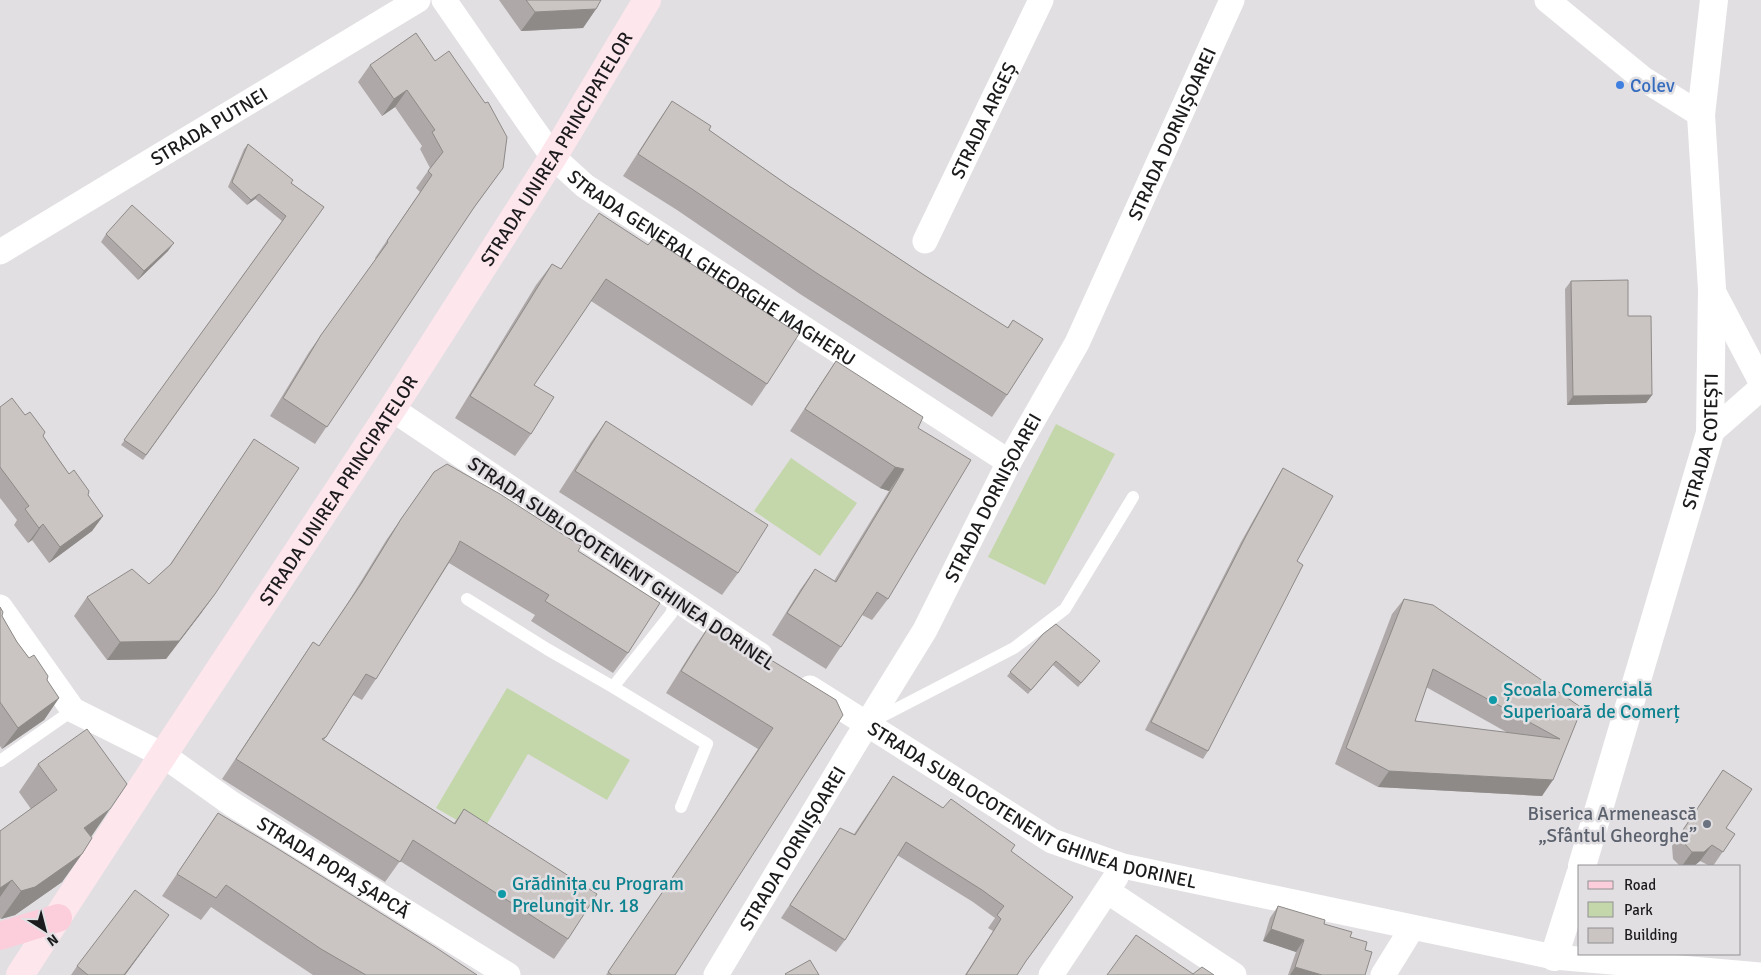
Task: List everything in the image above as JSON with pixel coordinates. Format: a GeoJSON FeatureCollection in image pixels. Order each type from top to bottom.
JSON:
{"type":"FeatureCollection","features":[{"type":"Feature","properties":{"kind":"main road","name":"STRADA UNIREA PRINCIPATELOR"},"geometry":{"type":"LineString","coordinates":[[20,975],[392,409],[553,156],[647,0]]}},
{"type":"Feature","properties":{"kind":"main road"},"geometry":{"type":"LineString","coordinates":[[0,936],[58,918]]}},
{"type":"Feature","properties":{"kind":"street","name":"STRADA PUTNEI"},"geometry":{"type":"LineString","coordinates":[[0,252],[418,0]]}},
{"type":"Feature","properties":{"kind":"street","name":"STRADA GENERAL GHEORGHE MAGHERU"},"geometry":{"type":"LineString","coordinates":[[444,0],[553,156],[584,186],[1009,462]]}},
{"type":"Feature","properties":{"kind":"street","name":"STRADA ARGEȘ"},"geometry":{"type":"LineString","coordinates":[[925,241],[1041,0]]}},
{"type":"Feature","properties":{"kind":"street","name":"STRADA DORNIȘOAREI"},"geometry":{"type":"LineString","coordinates":[[716,975],[866,724],[925,630],[1009,462],[1077,343],[1232,0]]}},
{"type":"Feature","properties":{"kind":"street"},"geometry":{"type":"LineString","coordinates":[[1547,0],[1642,78],[1701,115]]}},
{"type":"Feature","properties":{"kind":"street","name":"STRADA COTEȘTI"},"geometry":{"type":"LineString","coordinates":[[1582,865],[1710,432],[1712,289],[1701,115],[1714,0]]}},
{"type":"Feature","properties":{"kind":"street"},"geometry":{"type":"LineString","coordinates":[[1712,289],[1761,382]]}},
{"type":"Feature","properties":{"kind":"street"},"geometry":{"type":"LineString","coordinates":[[1710,432],[1761,388]]}},
{"type":"Feature","properties":{"kind":"street","name":"STRADA SUBLOCOTENENT GHINEA DORINEL"},"geometry":{"type":"LineString","coordinates":[[392,409],[783,670],[1052,841],[1123,866],[1412,928],[1550,966],[1761,974]]}},
{"type":"Feature","properties":{"kind":"street"},"geometry":{"type":"LineString","coordinates":[[0,607],[73,710]]}},
{"type":"Feature","properties":{"kind":"street","name":"STRADA POPA ȘAPCĂ"},"geometry":{"type":"LineString","coordinates":[[73,710],[163,755],[232,804],[508,975]]}},
{"type":"Feature","properties":{"kind":"street"},"geometry":{"type":"LineString","coordinates":[[1051,975],[1123,866]]}},
{"type":"Feature","properties":{"kind":"street"},"geometry":{"type":"LineString","coordinates":[[1550,966],[1578,880]]}},
{"type":"Feature","properties":{"kind":"street"},"geometry":{"type":"LineString","coordinates":[[1107,891],[1234,975]]}},
{"type":"Feature","properties":{"kind":"street"},"geometry":{"type":"LineString","coordinates":[[1383,975],[1412,928]]}},
{"type":"Feature","properties":{"kind":"lane"},"geometry":{"type":"LineString","coordinates":[[866,724],[1014,648],[1065,609],[1133,497]]}},
{"type":"Feature","properties":{"kind":"lane"},"geometry":{"type":"LineString","coordinates":[[467,599],[707,744],[681,808]]}},
{"type":"Feature","properties":{"kind":"lane"},"geometry":{"type":"LineString","coordinates":[[613,687],[671,614],[676,599]]}},
{"type":"Feature","properties":{"kind":"lane"},"geometry":{"type":"LineString","coordinates":[[0,761],[73,710]]}},
{"type":"Feature","properties":{"kind":"green space"},"geometry":{"type":"Polygon","coordinates":[[[1056,424],[1115,454],[1045,585],[988,557],[1056,424]]]}},
{"type":"Feature","properties":{"kind":"green space"},"geometry":{"type":"Polygon","coordinates":[[[791,458],[857,503],[820,556],[754,511],[791,458]]]}},
{"type":"Feature","properties":{"kind":"green space"},"geometry":{"type":"Polygon","coordinates":[[[507,688],[630,760],[607,800],[528,754],[481,834],[436,808],[507,688]]]}},
{"type":"Feature","properties":{"kind":"building"},"geometry":{"type":"Polygon","coordinates":[[[526,0],[601,0],[596,9],[535,12],[526,0]]]}},
{"type":"Feature","properties":{"kind":"building"},"geometry":{"type":"Polygon","coordinates":[[[416,33],[435,61],[449,51],[485,103],[488,102],[507,137],[503,168],[475,206],[327,427],[283,398],[321,335],[388,242],[432,175],[428,171],[443,152],[432,132],[435,130],[407,90],[394,99],[370,65],[416,33]]]}},
{"type":"Feature","properties":{"kind":"building"},"geometry":{"type":"Polygon","coordinates":[[[672,101],[711,126],[709,130],[789,186],[924,275],[1008,328],[1013,320],[1043,339],[1007,395],[815,272],[638,154],[672,101]]]}},
{"type":"Feature","properties":{"kind":"building"},"geometry":{"type":"Polygon","coordinates":[[[248,144],[293,180],[291,183],[324,207],[146,455],[124,440],[286,216],[259,194],[251,200],[232,182],[248,144]]]}},
{"type":"Feature","properties":{"kind":"building"},"geometry":{"type":"Polygon","coordinates":[[[132,205],[174,243],[144,271],[106,234],[132,205]]]}},
{"type":"Feature","properties":{"kind":"building"},"geometry":{"type":"Polygon","coordinates":[[[599,213],[648,245],[653,239],[799,334],[767,384],[606,279],[534,385],[554,397],[531,434],[470,396],[552,264],[561,269],[599,213]]]}},
{"type":"Feature","properties":{"kind":"building"},"geometry":{"type":"Polygon","coordinates":[[[1628,280],[1628,316],[1651,316],[1652,395],[1573,396],[1571,281],[1628,280]]]}},
{"type":"Feature","properties":{"kind":"building"},"geometry":{"type":"Polygon","coordinates":[[[836,361],[923,417],[918,428],[971,460],[888,599],[877,592],[841,647],[787,613],[815,569],[836,582],[904,469],[895,467],[805,409],[836,361]]]}},
{"type":"Feature","properties":{"kind":"building"},"geometry":{"type":"Polygon","coordinates":[[[12,398],[25,415],[30,412],[45,432],[43,436],[57,457],[69,474],[74,470],[103,516],[60,547],[43,524],[39,528],[25,509],[29,506],[0,467],[0,407],[12,398]]]}},
{"type":"Feature","properties":{"kind":"building"},"geometry":{"type":"Polygon","coordinates":[[[606,421],[768,525],[738,573],[575,471],[606,421]]]}},
{"type":"Feature","properties":{"kind":"building"},"geometry":{"type":"Polygon","coordinates":[[[254,439],[299,468],[215,594],[179,641],[120,642],[87,597],[132,569],[149,584],[171,564],[254,439]]]}},
{"type":"Feature","properties":{"kind":"building"},"geometry":{"type":"Polygon","coordinates":[[[447,464],[500,494],[581,546],[578,551],[660,603],[628,653],[545,601],[549,595],[460,541],[376,679],[366,674],[326,737],[322,739],[455,824],[464,809],[597,894],[568,939],[413,840],[400,862],[236,759],[313,642],[319,646],[361,584],[401,519],[434,472],[447,464]]]}},
{"type":"Feature","properties":{"kind":"building"},"geometry":{"type":"Polygon","coordinates":[[[1283,468],[1333,496],[1297,561],[1303,565],[1208,751],[1151,722],[1247,534],[1283,468]]]}},
{"type":"Feature","properties":{"kind":"building","name":"Școala Comercială Superioară de Comerț"},"geometry":{"type":"Polygon","coordinates":[[[1404,599],[1433,605],[1582,708],[1553,780],[1389,771],[1346,748],[1404,599]],[[1433,669],[1415,721],[1560,739],[1433,669]]]}},
{"type":"Feature","properties":{"kind":"building"},"geometry":{"type":"Polygon","coordinates":[[[0,607],[3,612],[2,616],[17,642],[29,658],[34,655],[48,676],[47,680],[59,698],[18,728],[0,702],[0,607]]]}},
{"type":"Feature","properties":{"kind":"building"},"geometry":{"type":"Polygon","coordinates":[[[711,623],[836,700],[843,715],[675,975],[612,975],[608,972],[773,728],[681,671],[711,623]]]}},
{"type":"Feature","properties":{"kind":"building"},"geometry":{"type":"Polygon","coordinates":[[[1056,624],[1100,661],[1081,683],[1056,661],[1031,690],[1010,672],[1043,634],[1056,624]]]}},
{"type":"Feature","properties":{"kind":"building"},"geometry":{"type":"Polygon","coordinates":[[[87,729],[127,784],[110,809],[84,828],[92,838],[82,854],[35,887],[21,891],[12,880],[0,888],[0,831],[57,790],[38,764],[87,729]]]}},
{"type":"Feature","properties":{"kind":"building","name":"Biserica Armenească „Sfântul Gheorghe”"},"geometry":{"type":"Polygon","coordinates":[[[1723,770],[1752,789],[1726,828],[1735,834],[1723,852],[1712,845],[1704,852],[1692,852],[1684,843],[1683,830],[1723,770]]]}},
{"type":"Feature","properties":{"kind":"building"},"geometry":{"type":"Polygon","coordinates":[[[893,776],[943,808],[951,799],[1015,845],[1011,851],[1073,897],[1017,975],[966,975],[1001,919],[997,915],[1004,906],[906,842],[845,940],[790,905],[840,828],[855,835],[893,776]]]}},
{"type":"Feature","properties":{"kind":"building"},"geometry":{"type":"Polygon","coordinates":[[[218,813],[477,975],[366,975],[321,949],[226,885],[216,898],[177,874],[218,813]]]}},
{"type":"Feature","properties":{"kind":"building"},"geometry":{"type":"Polygon","coordinates":[[[135,890],[169,915],[124,975],[88,975],[77,966],[135,890]]]}},
{"type":"Feature","properties":{"kind":"building"},"geometry":{"type":"Polygon","coordinates":[[[1278,906],[1325,920],[1324,924],[1352,932],[1350,937],[1367,942],[1365,950],[1372,952],[1365,975],[1322,975],[1295,967],[1304,940],[1271,929],[1278,906]]]}},
{"type":"Feature","properties":{"kind":"building"},"geometry":{"type":"Polygon","coordinates":[[[1136,935],[1193,974],[1202,967],[1214,975],[1107,975],[1136,935]]]}},
{"type":"Feature","properties":{"kind":"building"},"geometry":{"type":"Polygon","coordinates":[[[810,960],[819,975],[785,974],[810,960]]]}},
{"type":"Feature","properties":{"kind":"place","name":"Colev"},"geometry":{"type":"Point","coordinates":[1620,85]}},
{"type":"Feature","properties":{"kind":"place","name":"Școala Comercială Superioară de Comerț"},"geometry":{"type":"Point","coordinates":[1493,700]}},
{"type":"Feature","properties":{"kind":"place","name":"Biserica Armenească „Sfântul Gheorghe”"},"geometry":{"type":"Point","coordinates":[1707,824]}},
{"type":"Feature","properties":{"kind":"place","name":"Grădinița cu Program Prelungit Nr. 18"},"geometry":{"type":"Point","coordinates":[502,894]}}]}
